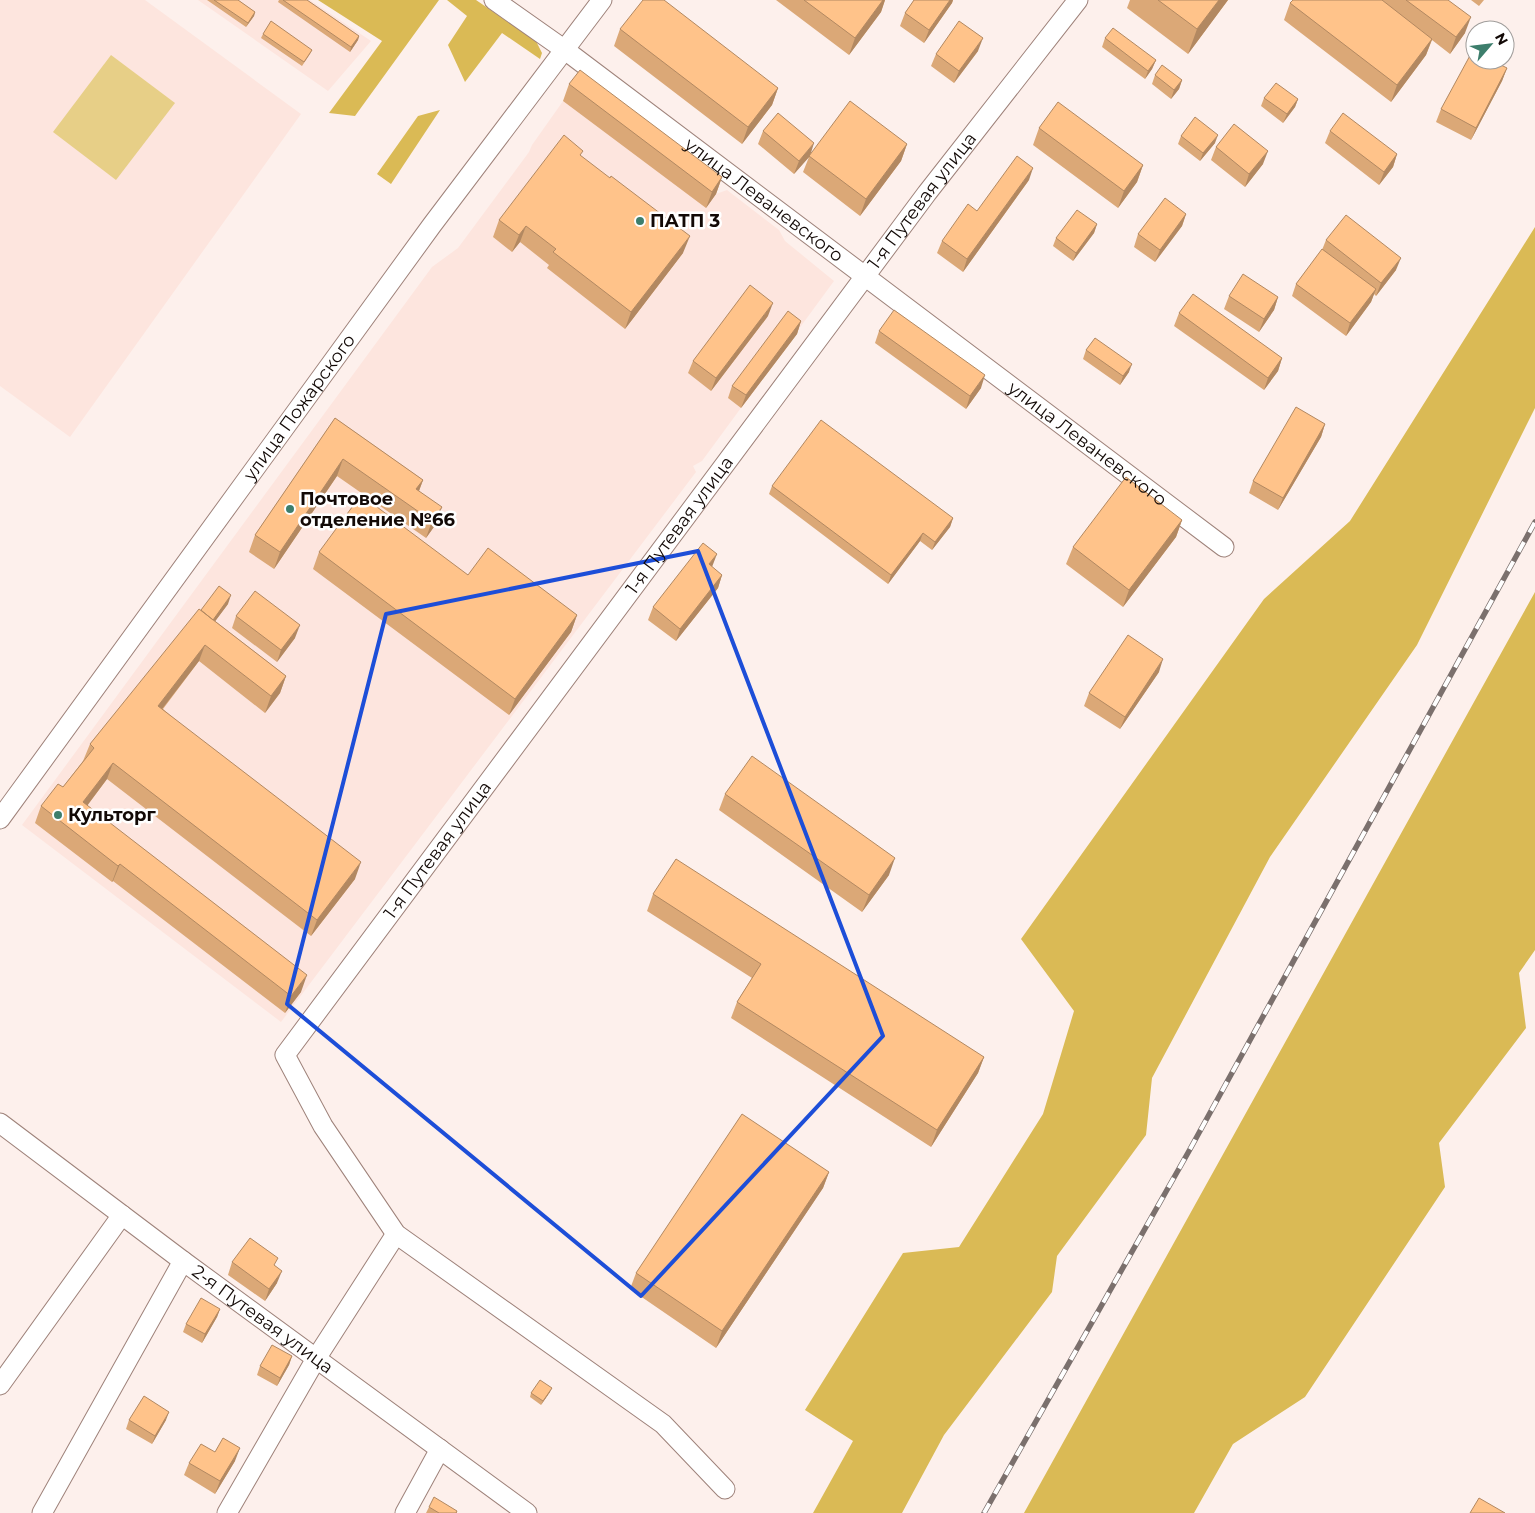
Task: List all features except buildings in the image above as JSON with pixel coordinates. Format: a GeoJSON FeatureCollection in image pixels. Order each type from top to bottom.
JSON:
{"type":"FeatureCollection","features":[{"type":"Feature","properties":{"kind":"street","name":"улица Леваневского"},"geometry":{"type":"LineString","coordinates":[[494,0],[565,50],[866,279],[1224,547]]}},
{"type":"Feature","properties":{"kind":"street","name":"улица Пожарского"},"geometry":{"type":"LineString","coordinates":[[0,819],[432,225],[602,0]]}},
{"type":"Feature","properties":{"kind":"street","name":"1-я Путевая улица"},"geometry":{"type":"LineString","coordinates":[[396,1234],[323,1126],[285,1055],[866,279],[927,193],[1078,0]]}},
{"type":"Feature","properties":{"kind":"street","name":"2-я Путевая улица"},"geometry":{"type":"LineString","coordinates":[[0,1123],[183,1261],[317,1357],[527,1513]]}},
{"type":"Feature","properties":{"kind":"street"},"geometry":{"type":"LineString","coordinates":[[0,1385],[122,1215]]}},
{"type":"Feature","properties":{"kind":"street"},"geometry":{"type":"LineString","coordinates":[[227,1513],[317,1357],[396,1234],[663,1424],[725,1489]]}},
{"type":"Feature","properties":{"kind":"street"},"geometry":{"type":"LineString","coordinates":[[42,1513],[183,1261]]}},
{"type":"Feature","properties":{"kind":"street"},"geometry":{"type":"LineString","coordinates":[[404,1513],[440,1449]]}},
{"type":"Feature","properties":{"kind":"highlighted area"},"geometry":{"type":"Polygon","coordinates":[[[698,551],[883,1036],[641,1296],[287,1004],[386,614],[698,551]]]}},
{"type":"Feature","properties":{"kind":"shaded area"},"geometry":{"type":"Polygon","coordinates":[[[0,0],[145,0],[301,114],[70,437],[0,386],[0,0]]]}},
{"type":"Feature","properties":{"kind":"shaded area"},"geometry":{"type":"Polygon","coordinates":[[[198,0],[310,0],[371,41],[328,91],[198,0]]]}},
{"type":"Feature","properties":{"kind":"shaded area"},"geometry":{"type":"Polygon","coordinates":[[[318,0],[439,0],[355,116],[329,113],[382,41],[318,0]]]}},
{"type":"Feature","properties":{"kind":"shaded area"},"geometry":{"type":"Polygon","coordinates":[[[447,0],[476,0],[536,41],[542,53],[540,59],[502,33],[465,82],[448,45],[467,16],[447,0]]]}},
{"type":"Feature","properties":{"kind":"shaded area"},"geometry":{"type":"Polygon","coordinates":[[[111,55],[175,103],[116,180],[53,132],[111,55]]]}},
{"type":"Feature","properties":{"kind":"shaded area"},"geometry":{"type":"Polygon","coordinates":[[[573,87],[716,194],[727,190],[779,230],[785,241],[834,281],[702,461],[693,466],[696,472],[281,1022],[22,825],[432,267],[458,248],[529,152],[573,87]]]}},
{"type":"Feature","properties":{"kind":"shaded area"},"geometry":{"type":"Polygon","coordinates":[[[440,110],[391,184],[377,174],[418,116],[440,110]]]}},
{"type":"Feature","properties":{"kind":"shaded area"},"geometry":{"type":"Polygon","coordinates":[[[1535,227],[1535,408],[1417,645],[1270,857],[1152,1078],[1146,1135],[1057,1256],[1052,1292],[944,1435],[902,1513],[813,1513],[853,1441],[805,1410],[903,1253],[959,1247],[1043,1114],[1074,1011],[1021,939],[1264,599],[1350,521],[1535,227]]]}},
{"type":"Feature","properties":{"kind":"shaded area"},"geometry":{"type":"Polygon","coordinates":[[[1535,592],[1535,950],[1519,973],[1526,1028],[1439,1143],[1445,1187],[1305,1397],[1233,1444],[1194,1513],[1024,1513],[1535,592]]]}},
{"type":"Feature","properties":{"kind":"railway"},"geometry":{"type":"LineString","coordinates":[[984,1513],[1189,1151],[1535,522]]}},
{"type":"Feature","properties":{"kind":"place","name":"ПАТП 3"},"geometry":{"type":"Point","coordinates":[640,221]}},
{"type":"Feature","properties":{"kind":"place","name":"Почтовое отделение №66"},"geometry":{"type":"Point","coordinates":[290,509]}},
{"type":"Feature","properties":{"kind":"place","name":"Культорг"},"geometry":{"type":"Point","coordinates":[58,815]}}]}
